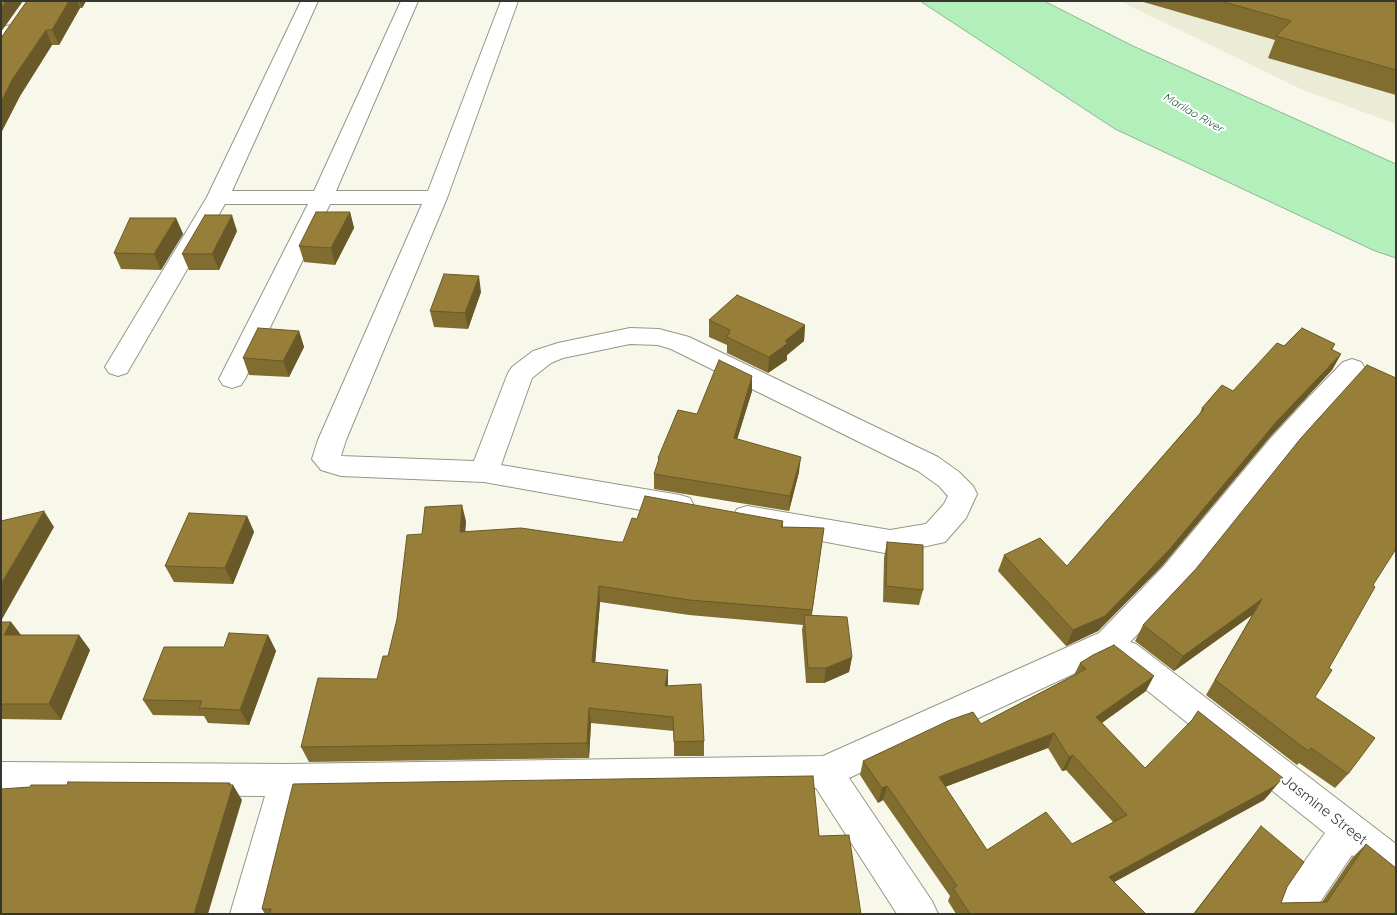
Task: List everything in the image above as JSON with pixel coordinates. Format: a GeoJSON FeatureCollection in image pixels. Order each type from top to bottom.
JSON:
{"type":"FeatureCollection","features":[{"type":"Feature","properties":{"kind":"street"},"geometry":{"type":"LineString","coordinates":[[118,367],[218,197],[310,1]]}},
{"type":"Feature","properties":{"kind":"street"},"geometry":{"type":"LineString","coordinates":[[232,379],[322,198],[410,1]]}},
{"type":"Feature","properties":{"kind":"street"},"geometry":{"type":"LineString","coordinates":[[484,472],[521,372],[542,358],[558,351],[630,336],[659,337],[680,343],[928,464],[949,479],[963,494],[956,510],[935,534],[890,542],[484,472],[341,466],[331,463],[326,458],[436,198],[510,1]]}},
{"type":"Feature","properties":{"kind":"street"},"geometry":{"type":"LineString","coordinates":[[1,49],[14,25]]}},
{"type":"Feature","properties":{"kind":"street"},"geometry":{"type":"LineString","coordinates":[[218,197],[436,198]]}},
{"type":"Feature","properties":{"kind":"street"},"geometry":{"type":"LineString","coordinates":[[1,778],[287,780],[826,772],[1110,642],[1174,576],[1280,446],[1352,368]]}},
{"type":"Feature","properties":{"kind":"street","name":"Jasmine Street"},"geometry":{"type":"LineString","coordinates":[[1110,642],[1396,867]]}},
{"type":"Feature","properties":{"kind":"street"},"geometry":{"type":"LineString","coordinates":[[826,772],[919,914]]}},
{"type":"Feature","properties":{"kind":"street"},"geometry":{"type":"LineString","coordinates":[[249,914],[287,780]]}},
{"type":"Feature","properties":{"kind":"street"},"geometry":{"type":"LineString","coordinates":[[1289,914],[1348,830]]}},
{"type":"Feature","properties":{"kind":"shaded area"},"geometry":{"type":"Polygon","coordinates":[[[1120,1],[1396,1],[1396,124],[1303,90],[1120,1]]]}},
{"type":"Feature","properties":{"kind":"water","name":"Marilao River"},"geometry":{"type":"Polygon","coordinates":[[[920,1],[1044,1],[1133,46],[1396,164],[1396,258],[1375,251],[1115,129],[920,1]]]}},
{"type":"Feature","properties":{"kind":"building"},"geometry":{"type":"Polygon","coordinates":[[[1,1],[6,1],[1,8],[1,1]]]}},
{"type":"Feature","properties":{"kind":"building"},"geometry":{"type":"Polygon","coordinates":[[[27,1],[69,1],[52,30],[46,30],[12,80],[1,102],[1,38],[27,1]]]}},
{"type":"Feature","properties":{"kind":"building"},"geometry":{"type":"Polygon","coordinates":[[[1221,1],[1396,1],[1396,70],[1276,36],[1291,21],[1221,1]]]}},
{"type":"Feature","properties":{"kind":"building"},"geometry":{"type":"Polygon","coordinates":[[[316,212],[350,212],[331,248],[299,246],[316,212]]]}},
{"type":"Feature","properties":{"kind":"building"},"geometry":{"type":"Polygon","coordinates":[[[205,215],[232,215],[212,254],[182,254],[205,215]]]}},
{"type":"Feature","properties":{"kind":"building"},"geometry":{"type":"Polygon","coordinates":[[[130,218],[176,218],[154,254],[114,253],[130,218]]]}},
{"type":"Feature","properties":{"kind":"building"},"geometry":{"type":"Polygon","coordinates":[[[444,274],[479,276],[465,313],[430,311],[444,274]]]}},
{"type":"Feature","properties":{"kind":"building"},"geometry":{"type":"Polygon","coordinates":[[[737,295],[805,325],[785,341],[788,343],[769,357],[727,337],[730,330],[709,320],[737,295]]]}},
{"type":"Feature","properties":{"kind":"building"},"geometry":{"type":"Polygon","coordinates":[[[258,328],[299,331],[283,361],[243,358],[258,328]]]}},
{"type":"Feature","properties":{"kind":"building"},"geometry":{"type":"Polygon","coordinates":[[[1302,328],[1335,344],[1331,349],[1341,354],[1277,421],[1169,550],[1105,616],[1073,630],[1004,555],[1040,538],[1067,566],[1204,409],[1202,408],[1222,385],[1233,391],[1277,343],[1284,346],[1302,328]]]}},
{"type":"Feature","properties":{"kind":"building"},"geometry":{"type":"Polygon","coordinates":[[[719,360],[752,376],[734,438],[801,457],[790,496],[654,474],[658,458],[678,410],[697,414],[719,360]]]}},
{"type":"Feature","properties":{"kind":"building"},"geometry":{"type":"Polygon","coordinates":[[[1367,365],[1396,378],[1396,549],[1373,585],[1375,587],[1329,668],[1332,670],[1315,697],[1375,738],[1348,774],[1311,748],[1308,751],[1215,680],[1262,599],[1183,656],[1143,625],[1195,570],[1301,438],[1367,365]]]}},
{"type":"Feature","properties":{"kind":"building"},"geometry":{"type":"Polygon","coordinates":[[[645,496],[783,521],[781,527],[824,528],[812,610],[689,600],[599,586],[592,662],[668,670],[665,686],[701,684],[704,741],[674,742],[673,717],[589,708],[587,743],[301,747],[318,678],[377,679],[383,656],[388,656],[397,619],[407,535],[422,534],[425,507],[462,505],[460,532],[521,528],[623,542],[632,518],[637,519],[645,496]]]}},
{"type":"Feature","properties":{"kind":"building"},"geometry":{"type":"Polygon","coordinates":[[[44,511],[1,584],[1,521],[44,511]]]}},
{"type":"Feature","properties":{"kind":"building"},"geometry":{"type":"Polygon","coordinates":[[[189,513],[247,516],[225,568],[165,566],[189,513]]]}},
{"type":"Feature","properties":{"kind":"building"},"geometry":{"type":"Polygon","coordinates":[[[887,542],[923,545],[923,590],[886,586],[887,542]]]}},
{"type":"Feature","properties":{"kind":"building"},"geometry":{"type":"Polygon","coordinates":[[[804,615],[847,617],[852,657],[826,668],[808,668],[804,615]]]}},
{"type":"Feature","properties":{"kind":"building"},"geometry":{"type":"Polygon","coordinates":[[[1,622],[11,622],[4,635],[79,635],[49,704],[1,704],[1,622]]]}},
{"type":"Feature","properties":{"kind":"building"},"geometry":{"type":"Polygon","coordinates":[[[229,633],[268,635],[240,710],[199,708],[202,701],[143,700],[164,647],[224,647],[229,633]]]}},
{"type":"Feature","properties":{"kind":"building"},"geometry":{"type":"Polygon","coordinates":[[[1114,645],[1154,676],[1096,717],[1145,768],[1192,720],[1198,711],[1283,778],[1275,786],[1109,877],[1146,914],[970,914],[953,888],[957,886],[887,786],[882,788],[863,761],[950,720],[973,712],[981,724],[1086,669],[1080,663],[1114,645]],[[1054,733],[939,777],[987,850],[1046,812],[1072,844],[1127,815],[1073,755],[1069,757],[1054,733]]]}},
{"type":"Feature","properties":{"kind":"building"},"geometry":{"type":"Polygon","coordinates":[[[813,776],[819,836],[849,835],[861,914],[270,914],[271,909],[262,909],[293,784],[813,776]]]}},
{"type":"Feature","properties":{"kind":"building"},"geometry":{"type":"Polygon","coordinates":[[[68,782],[230,783],[229,785],[233,785],[194,914],[1,914],[1,789],[30,787],[31,785],[67,785],[68,782]]]}},
{"type":"Feature","properties":{"kind":"building"},"geometry":{"type":"Polygon","coordinates":[[[1261,826],[1304,862],[1287,887],[1281,903],[1327,902],[1366,844],[1396,868],[1396,914],[1194,914],[1261,826]]]}}]}
